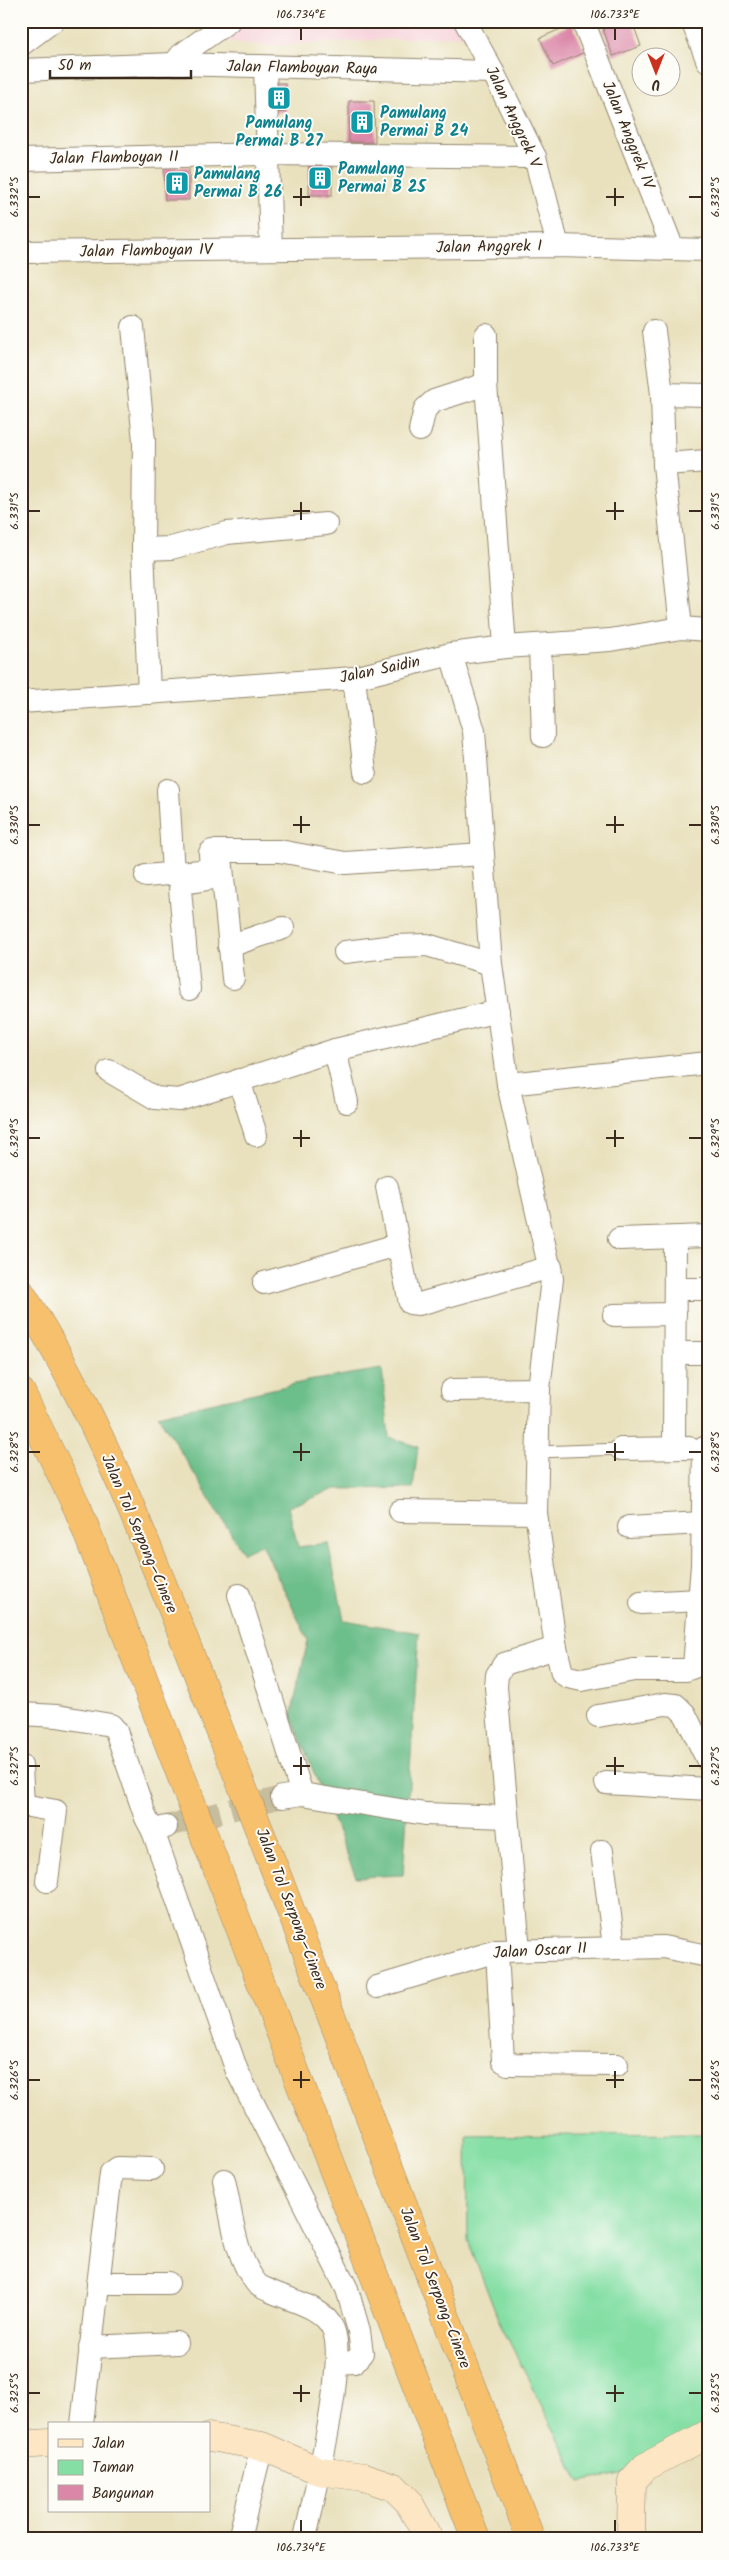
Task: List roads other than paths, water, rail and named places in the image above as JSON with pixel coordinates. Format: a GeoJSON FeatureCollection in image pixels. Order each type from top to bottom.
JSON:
{"type":"FeatureCollection","features":[{"type":"Feature","properties":{"kind":"highway","name":"Jalan Tol Serpong–Cinere"},"geometry":{"type":"LineString","coordinates":[[21,1293],[48,1335],[126,1494],[308,1949],[531,2539]]}},
{"type":"Feature","properties":{"kind":"highway"},"geometry":{"type":"LineString","coordinates":[[21,1392],[78,1509],[476,2539]]}},
{"type":"Feature","properties":{"kind":"street"},"geometry":{"type":"LineString","coordinates":[[21,45],[53,21]]}},
{"type":"Feature","properties":{"kind":"street"},"geometry":{"type":"LineString","coordinates":[[174,64],[181,55],[229,21]]}},
{"type":"Feature","properties":{"kind":"street","name":"Jalan Anggrek V"},"geometry":{"type":"LineString","coordinates":[[466,21],[535,157],[558,246]]}},
{"type":"Feature","properties":{"kind":"street","name":"Jalan Anggrek IV"},"geometry":{"type":"LineString","coordinates":[[583,21],[673,249]]}},
{"type":"Feature","properties":{"kind":"street"},"geometry":{"type":"LineString","coordinates":[[692,21],[708,62]]}},
{"type":"Feature","properties":{"kind":"street","name":"Jalan Flamboyan Raya"},"geometry":{"type":"LineString","coordinates":[[21,70],[174,64],[264,68],[493,72]]}},
{"type":"Feature","properties":{"kind":"street"},"geometry":{"type":"LineString","coordinates":[[264,68],[270,250]]}},
{"type":"Feature","properties":{"kind":"street","name":"Jalan Flamboyan II"},"geometry":{"type":"LineString","coordinates":[[21,160],[266,154],[535,157]]}},
{"type":"Feature","properties":{"kind":"street","name":"Jalan Anggrek I"},"geometry":{"type":"LineString","coordinates":[[270,250],[558,246],[708,250]]}},
{"type":"Feature","properties":{"kind":"street","name":"Jalan Flamboyan IV"},"geometry":{"type":"LineString","coordinates":[[21,252],[270,250]]}},
{"type":"Feature","properties":{"kind":"street"},"geometry":{"type":"LineString","coordinates":[[133,327],[144,442],[143,549],[149,693]]}},
{"type":"Feature","properties":{"kind":"street"},"geometry":{"type":"LineString","coordinates":[[654,331],[662,394],[664,464],[681,628]]}},
{"type":"Feature","properties":{"kind":"street"},"geometry":{"type":"LineString","coordinates":[[486,335],[486,384],[505,647]]}},
{"type":"Feature","properties":{"kind":"street"},"geometry":{"type":"LineString","coordinates":[[420,430],[425,408],[434,401],[486,384]]}},
{"type":"Feature","properties":{"kind":"street"},"geometry":{"type":"LineString","coordinates":[[662,394],[708,395]]}},
{"type":"Feature","properties":{"kind":"street"},"geometry":{"type":"LineString","coordinates":[[664,464],[708,461]]}},
{"type":"Feature","properties":{"kind":"street"},"geometry":{"type":"LineString","coordinates":[[143,549],[178,547],[227,533],[326,524]]}},
{"type":"Feature","properties":{"kind":"street","name":"Jalan Saidin"},"geometry":{"type":"LineString","coordinates":[[21,702],[354,678],[451,654],[505,647],[610,640],[681,628],[708,630]]}},
{"type":"Feature","properties":{"kind":"street"},"geometry":{"type":"LineString","coordinates":[[540,645],[543,736]]}},
{"type":"Feature","properties":{"kind":"street"},"geometry":{"type":"LineString","coordinates":[[451,654],[474,731],[491,964],[508,1084],[551,1267],[552,1279],[539,1389],[536,1513],[556,1648],[562,1673],[568,1677],[582,1680],[634,1670],[688,1670],[694,1667],[706,1448],[622,1449]]}},
{"type":"Feature","properties":{"kind":"street"},"geometry":{"type":"LineString","coordinates":[[354,678],[365,772]]}},
{"type":"Feature","properties":{"kind":"street"},"geometry":{"type":"LineString","coordinates":[[168,790],[173,873]]}},
{"type":"Feature","properties":{"kind":"street"},"geometry":{"type":"LineString","coordinates":[[146,876],[211,870],[210,851],[279,851],[345,863],[483,854]]}},
{"type":"Feature","properties":{"kind":"street"},"geometry":{"type":"LineString","coordinates":[[227,852],[221,857],[229,946],[234,978]]}},
{"type":"Feature","properties":{"kind":"street"},"geometry":{"type":"LineString","coordinates":[[189,989],[181,886],[193,880],[223,878]]}},
{"type":"Feature","properties":{"kind":"street"},"geometry":{"type":"LineString","coordinates":[[229,946],[283,928]]}},
{"type":"Feature","properties":{"kind":"street"},"geometry":{"type":"LineString","coordinates":[[345,952],[395,946],[428,945],[491,964]]}},
{"type":"Feature","properties":{"kind":"street"},"geometry":{"type":"LineString","coordinates":[[109,1072],[141,1092],[168,1100],[188,1098],[334,1050],[498,1011]]}},
{"type":"Feature","properties":{"kind":"street"},"geometry":{"type":"LineString","coordinates":[[334,1050],[347,1102]]}},
{"type":"Feature","properties":{"kind":"street"},"geometry":{"type":"LineString","coordinates":[[508,1084],[708,1063]]}},
{"type":"Feature","properties":{"kind":"street"},"geometry":{"type":"LineString","coordinates":[[239,1080],[256,1136]]}},
{"type":"Feature","properties":{"kind":"street"},"geometry":{"type":"LineString","coordinates":[[387,1187],[408,1300],[416,1305],[551,1267]]}},
{"type":"Feature","properties":{"kind":"street"},"geometry":{"type":"LineString","coordinates":[[619,1239],[708,1236]]}},
{"type":"Feature","properties":{"kind":"street"},"geometry":{"type":"LineString","coordinates":[[674,1448],[676,1238]]}},
{"type":"Feature","properties":{"kind":"street"},"geometry":{"type":"LineString","coordinates":[[264,1283],[397,1245]]}},
{"type":"Feature","properties":{"kind":"street"},"geometry":{"type":"LineString","coordinates":[[675,1289],[708,1289]]}},
{"type":"Feature","properties":{"kind":"street"},"geometry":{"type":"LineString","coordinates":[[614,1315],[675,1314]]}},
{"type":"Feature","properties":{"kind":"street"},"geometry":{"type":"LineString","coordinates":[[675,1353],[708,1353]]}},
{"type":"Feature","properties":{"kind":"street"},"geometry":{"type":"LineString","coordinates":[[452,1390],[539,1389]]}},
{"type":"Feature","properties":{"kind":"street"},"geometry":{"type":"LineString","coordinates":[[400,1511],[536,1513]]}},
{"type":"Feature","properties":{"kind":"street"},"geometry":{"type":"LineString","coordinates":[[629,1527],[702,1523]]}},
{"type":"Feature","properties":{"kind":"street"},"geometry":{"type":"LineString","coordinates":[[239,1596],[292,1796],[425,1814],[506,1817]]}},
{"type":"Feature","properties":{"kind":"street"},"geometry":{"type":"LineString","coordinates":[[641,1603],[699,1600]]}},
{"type":"Feature","properties":{"kind":"street"},"geometry":{"type":"LineString","coordinates":[[556,1648],[504,1664],[497,1675],[496,1687],[506,1817],[508,1950],[503,2061],[508,2064],[617,2065]]}},
{"type":"Feature","properties":{"kind":"street"},"geometry":{"type":"LineString","coordinates":[[598,1716],[665,1704],[676,1705],[685,1714],[708,1761]]}},
{"type":"Feature","properties":{"kind":"street"},"geometry":{"type":"LineString","coordinates":[[21,1714],[57,1716],[111,1725],[116,1731],[146,1818],[160,1829],[237,2071],[347,2288],[359,2331],[362,2353],[354,2362],[337,2363]]}},
{"type":"Feature","properties":{"kind":"street"},"geometry":{"type":"LineString","coordinates":[[21,1766],[22,1805],[56,1811],[47,1881]]}},
{"type":"Feature","properties":{"kind":"street"},"geometry":{"type":"LineString","coordinates":[[606,1783],[708,1789]]}},
{"type":"Feature","properties":{"kind":"street"},"geometry":{"type":"LineString","coordinates":[[602,1851],[614,1948]]}},
{"type":"Feature","properties":{"kind":"street","name":"Jalan Oscar II"},"geometry":{"type":"LineString","coordinates":[[377,1987],[508,1950],[663,1948],[708,1956]]}},
{"type":"Feature","properties":{"kind":"street"},"geometry":{"type":"LineString","coordinates":[[82,2422],[111,2173],[118,2168],[152,2169]]}},
{"type":"Feature","properties":{"kind":"street"},"geometry":{"type":"LineString","coordinates":[[224,2180],[241,2256],[258,2285],[316,2310],[328,2320],[336,2339],[337,2363],[325,2445],[305,2539]]}},
{"type":"Feature","properties":{"kind":"street"},"geometry":{"type":"LineString","coordinates":[[98,2284],[168,2284]]}},
{"type":"Feature","properties":{"kind":"street"},"geometry":{"type":"LineString","coordinates":[[90,2347],[177,2343]]}},
{"type":"Feature","properties":{"kind":"street"},"geometry":{"type":"LineString","coordinates":[[633,2539],[631,2532],[632,2482],[645,2467],[708,2434]]}},
{"type":"Feature","properties":{"kind":"street"},"geometry":{"type":"LineString","coordinates":[[210,2438],[262,2446],[318,2471],[364,2477],[394,2487],[408,2501],[428,2539]]}},
{"type":"Feature","properties":{"kind":"street"},"geometry":{"type":"LineString","coordinates":[[21,2444],[48,2443]]}},
{"type":"Feature","properties":{"kind":"street"},"geometry":{"type":"LineString","coordinates":[[239,2539],[262,2446]]}},
{"type":"Feature","properties":{"kind":"lane"},"geometry":{"type":"LineString","coordinates":[[538,1452],[622,1449]]}},
{"type":"Feature","properties":{"kind":"tunnel"},"geometry":{"type":"LineString","coordinates":[[167,1826],[282,1797]]}},
{"type":"Feature","properties":{"kind":"place","name":"Pamulang Permai B 27"},"geometry":{"type":"Point","coordinates":[279,98]}},
{"type":"Feature","properties":{"kind":"place","name":"Pamulang Permai B 24"},"geometry":{"type":"Point","coordinates":[362,122]}},
{"type":"Feature","properties":{"kind":"place","name":"Pamulang Permai B 25"},"geometry":{"type":"Point","coordinates":[320,178]}},
{"type":"Feature","properties":{"kind":"place","name":"Pamulang Permai B 26"},"geometry":{"type":"Point","coordinates":[177,183]}}]}
